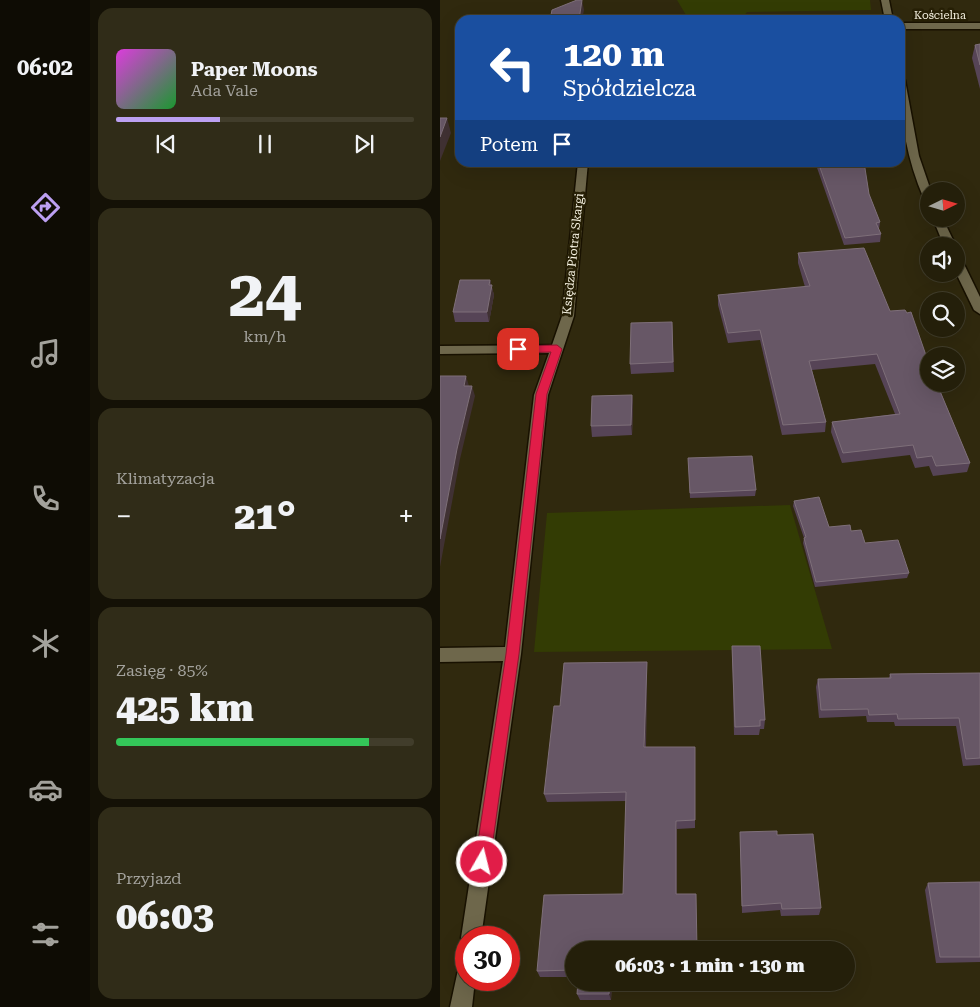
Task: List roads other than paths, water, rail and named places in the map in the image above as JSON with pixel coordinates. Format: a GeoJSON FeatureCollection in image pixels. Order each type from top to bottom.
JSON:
{"type":"FeatureCollection","features":[{"type":"Feature","properties":{"kind":"street"},"geometry":{"type":"LineString","coordinates":[[885,0],[888,15]]}},
{"type":"Feature","properties":{"kind":"street","name":"Kościelna"},"geometry":{"type":"LineString","coordinates":[[905,26],[980,26]]}},
{"type":"Feature","properties":{"kind":"street"},"geometry":{"type":"LineString","coordinates":[[905,109],[911,143],[922,182]]}},
{"type":"Feature","properties":{"kind":"street","name":"Księdza Piotra Skargi"},"geometry":{"type":"LineString","coordinates":[[473,926],[513,654],[541,394],[568,316],[583,167]]}},
{"type":"Feature","properties":{"kind":"street"},"geometry":{"type":"LineString","coordinates":[[965,279],[980,310]]}},
{"type":"Feature","properties":{"kind":"street"},"geometry":{"type":"LineString","coordinates":[[440,350],[557,349]]}},
{"type":"Feature","properties":{"kind":"street"},"geometry":{"type":"LineString","coordinates":[[440,655],[513,654]]}},
{"type":"Feature","properties":{"kind":"street"},"geometry":{"type":"LineString","coordinates":[[461,1007],[463,991]]}}]}
